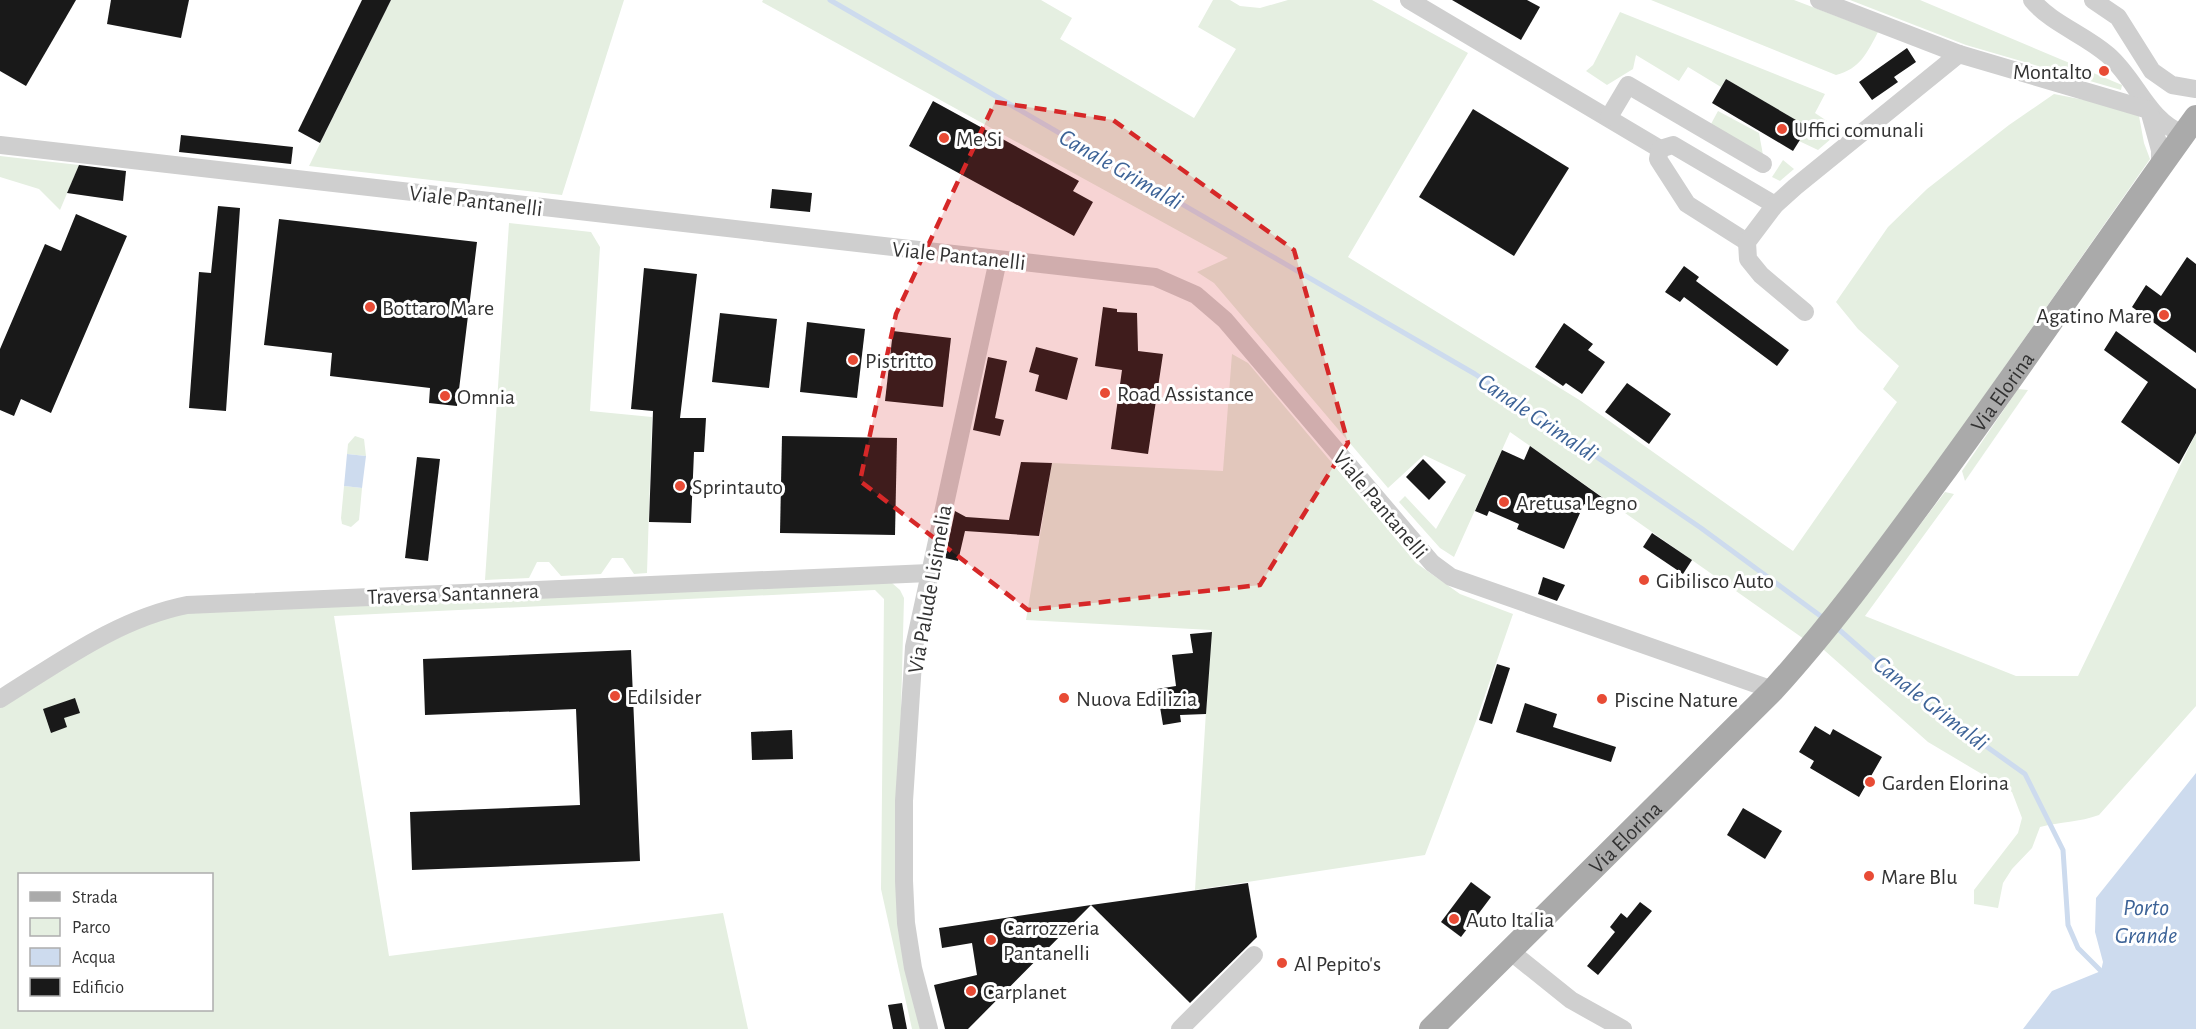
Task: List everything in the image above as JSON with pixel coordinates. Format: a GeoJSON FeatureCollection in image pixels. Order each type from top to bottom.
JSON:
{"type":"FeatureCollection","features":[{"type":"Feature","properties":{"kind":"main road","name":"Via Elorina"},"geometry":{"type":"LineString","coordinates":[[1431,1029],[1773,690],[1848,604],[2190,126]]}},
{"type":"Feature","properties":{"kind":"street"},"geometry":{"type":"LineString","coordinates":[[1409,0],[1660,149],[1673,145],[1775,205]]}},
{"type":"Feature","properties":{"kind":"street"},"geometry":{"type":"LineString","coordinates":[[1820,0],[1959,54],[2119,99],[2146,103],[2172,85],[2196,89]]}},
{"type":"Feature","properties":{"kind":"street"},"geometry":{"type":"LineString","coordinates":[[2032,0],[2040,10],[2107,54],[2168,128],[2190,126]]}},
{"type":"Feature","properties":{"kind":"street"},"geometry":{"type":"LineString","coordinates":[[2093,0],[2118,17],[2140,57],[2152,72],[2191,96],[2196,104]]}},
{"type":"Feature","properties":{"kind":"street"},"geometry":{"type":"LineString","coordinates":[[1805,312],[1761,275],[1749,259],[1747,242],[1775,205],[1959,54]]}},
{"type":"Feature","properties":{"kind":"street"},"geometry":{"type":"LineString","coordinates":[[1609,117],[1628,85],[1763,164]]}},
{"type":"Feature","properties":{"kind":"street"},"geometry":{"type":"LineString","coordinates":[[2146,103],[2160,150],[2160,169]]}},
{"type":"Feature","properties":{"kind":"street","name":"Viale Pantanelli"},"geometry":{"type":"LineString","coordinates":[[0,145],[1136,274],[1180,286],[1197,295],[1225,320],[1432,563],[1451,578],[1773,690]]}},
{"type":"Feature","properties":{"kind":"street"},"geometry":{"type":"LineString","coordinates":[[1660,149],[1658,159],[1687,204],[1747,242]]}},
{"type":"Feature","properties":{"kind":"street","name":"Via Palude Lisimelia"},"geometry":{"type":"LineString","coordinates":[[929,1029],[913,968],[906,923],[904,801],[914,647],[998,260]]}},
{"type":"Feature","properties":{"kind":"street","name":"Traversa Santannera"},"geometry":{"type":"LineString","coordinates":[[0,699],[105,633],[146,615],[187,605],[929,573]]}},
{"type":"Feature","properties":{"kind":"street"},"geometry":{"type":"LineString","coordinates":[[1510,951],[1571,1000],[1623,1029]]}},
{"type":"Feature","properties":{"kind":"street"},"geometry":{"type":"LineString","coordinates":[[1180,1029],[1254,956]]}},
{"type":"Feature","properties":{"kind":"highlighted area"},"geometry":{"type":"Polygon","coordinates":[[[995,102],[1113,120],[1294,250],[1348,443],[1260,585],[1028,610],[860,481],[896,314],[995,102]]]}},
{"type":"Feature","properties":{"kind":"green space"},"geometry":{"type":"Polygon","coordinates":[[[391,0],[624,0],[562,195],[309,166],[391,0]]]}},
{"type":"Feature","properties":{"kind":"green space"},"geometry":{"type":"Polygon","coordinates":[[[763,0],[1041,0],[1072,18],[1060,39],[1194,118],[1236,49],[1198,27],[1213,0],[1230,0],[1240,6],[1260,8],[1288,0],[1372,0],[1468,53],[1348,257],[1581,401],[1793,551],[1897,402],[1883,389],[1899,366],[1858,329],[1836,302],[1888,227],[1927,189],[2009,125],[2054,94],[2100,103],[2139,116],[2144,143],[2150,159],[1959,432],[1855,610],[1945,492],[1954,494],[1865,616],[2016,676],[2078,676],[2196,433],[2196,706],[2099,815],[2040,827],[2032,848],[2012,869],[2003,883],[1998,908],[1974,904],[1974,890],[2018,833],[2022,818],[2012,792],[1928,742],[1807,635],[1804,639],[1510,432],[1454,557],[1440,548],[1399,502],[1405,496],[1436,529],[1466,475],[1424,455],[1388,488],[1214,283],[1197,272],[1228,258],[762,2],[763,0]]]}},
{"type":"Feature","properties":{"kind":"green space"},"geometry":{"type":"Polygon","coordinates":[[[1651,0],[1794,0],[1878,32],[1862,59],[1851,69],[1836,75],[1651,0]]]}},
{"type":"Feature","properties":{"kind":"green space"},"geometry":{"type":"Polygon","coordinates":[[[1850,0],[1920,0],[2122,85],[2121,90],[1966,45],[1850,0]]]}},
{"type":"Feature","properties":{"kind":"green space"},"geometry":{"type":"Polygon","coordinates":[[[1620,12],[1825,94],[1815,113],[1827,121],[1823,126],[1832,138],[1818,150],[1799,141],[1807,127],[1726,79],[1721,87],[1688,67],[1679,81],[1636,55],[1633,69],[1607,85],[1586,71],[1593,65],[1620,12]]]}},
{"type":"Feature","properties":{"kind":"green space"},"geometry":{"type":"Polygon","coordinates":[[[1718,111],[1759,133],[1763,155],[1711,124],[1718,111]]]}},
{"type":"Feature","properties":{"kind":"green space"},"geometry":{"type":"Polygon","coordinates":[[[0,156],[79,165],[60,210],[39,189],[0,177],[0,156]]]}},
{"type":"Feature","properties":{"kind":"green space"},"geometry":{"type":"Polygon","coordinates":[[[1783,160],[1794,169],[1780,181],[1772,177],[1783,160]]]}},
{"type":"Feature","properties":{"kind":"green space"},"geometry":{"type":"Polygon","coordinates":[[[509,223],[591,232],[600,247],[590,411],[652,417],[647,573],[634,574],[623,558],[612,558],[601,574],[561,576],[549,562],[537,562],[529,578],[485,580],[509,223]]]}},
{"type":"Feature","properties":{"kind":"green space"},"geometry":{"type":"Polygon","coordinates":[[[1232,354],[1248,363],[1416,563],[1460,594],[1513,614],[1476,721],[1425,855],[1195,890],[1211,630],[1026,620],[1052,463],[1223,471],[1232,354]]]}},
{"type":"Feature","properties":{"kind":"green space"},"geometry":{"type":"Polygon","coordinates":[[[2018,389],[2028,390],[1965,481],[1962,471],[2018,389]]]}},
{"type":"Feature","properties":{"kind":"green space"},"geometry":{"type":"Polygon","coordinates":[[[355,436],[364,439],[366,456],[347,454],[348,444],[355,436]]]}},
{"type":"Feature","properties":{"kind":"green space"},"geometry":{"type":"Polygon","coordinates":[[[344,486],[362,488],[359,520],[351,527],[342,524],[344,486]]]}},
{"type":"Feature","properties":{"kind":"green space"},"geometry":{"type":"Polygon","coordinates":[[[892,583],[900,590],[904,598],[900,747],[921,1029],[912,1029],[881,889],[884,599],[875,590],[334,616],[389,956],[723,913],[748,1029],[0,1029],[0,708],[91,652],[146,624],[190,612],[892,583]]]}},
{"type":"Feature","properties":{"kind":"water"},"geometry":{"type":"Polygon","coordinates":[[[347,454],[366,456],[362,488],[344,486],[347,454]]]}},
{"type":"Feature","properties":{"kind":"water","name":"Porto Grande"},"geometry":{"type":"Polygon","coordinates":[[[2196,773],[2196,1029],[2023,1029],[2052,991],[2101,971],[2103,962],[2095,932],[2096,898],[2196,773]]]}},
{"type":"Feature","properties":{"kind":"building"},"geometry":{"type":"Polygon","coordinates":[[[0,0],[76,0],[26,86],[0,71],[0,0]]]}},
{"type":"Feature","properties":{"kind":"building"},"geometry":{"type":"Polygon","coordinates":[[[111,0],[189,0],[181,38],[107,24],[111,0]]]}},
{"type":"Feature","properties":{"kind":"building"},"geometry":{"type":"Polygon","coordinates":[[[362,0],[391,0],[320,143],[298,131],[362,0]]]}},
{"type":"Feature","properties":{"kind":"building"},"geometry":{"type":"Polygon","coordinates":[[[1452,0],[1527,0],[1540,7],[1521,40],[1452,0]]]}},
{"type":"Feature","properties":{"kind":"building"},"geometry":{"type":"Polygon","coordinates":[[[1907,48],[1916,62],[1894,77],[1898,82],[1872,100],[1859,82],[1907,48]]]}},
{"type":"Feature","properties":{"kind":"building"},"geometry":{"type":"Polygon","coordinates":[[[1726,79],[1808,127],[1793,151],[1712,103],[1726,79]]]}},
{"type":"Feature","properties":{"kind":"building"},"geometry":{"type":"Polygon","coordinates":[[[933,101],[1079,181],[1073,191],[1093,202],[1074,236],[909,146],[933,101]]]}},
{"type":"Feature","properties":{"kind":"building"},"geometry":{"type":"Polygon","coordinates":[[[1473,109],[1569,168],[1514,256],[1419,197],[1473,109]]]}},
{"type":"Feature","properties":{"kind":"building"},"geometry":{"type":"Polygon","coordinates":[[[181,135],[293,147],[291,164],[179,152],[181,135]]]}},
{"type":"Feature","properties":{"kind":"building"},"geometry":{"type":"Polygon","coordinates":[[[79,165],[126,171],[123,201],[67,193],[79,165]]]}},
{"type":"Feature","properties":{"kind":"building"},"geometry":{"type":"Polygon","coordinates":[[[772,189],[812,193],[810,212],[770,208],[772,189]]]}},
{"type":"Feature","properties":{"kind":"building"},"geometry":{"type":"Polygon","coordinates":[[[218,206],[240,208],[226,411],[189,408],[199,272],[211,273],[218,206]]]}},
{"type":"Feature","properties":{"kind":"building"},"geometry":{"type":"Polygon","coordinates":[[[76,214],[127,236],[51,413],[21,399],[14,416],[0,410],[0,349],[45,244],[61,251],[76,214]]]}},
{"type":"Feature","properties":{"kind":"building"},"geometry":{"type":"Polygon","coordinates":[[[279,219],[477,242],[457,406],[429,403],[430,388],[330,376],[332,353],[264,345],[279,219]]]}},
{"type":"Feature","properties":{"kind":"building"},"geometry":{"type":"Polygon","coordinates":[[[2187,257],[2196,264],[2196,353],[2132,307],[2146,285],[2161,296],[2187,257]]]}},
{"type":"Feature","properties":{"kind":"building"},"geometry":{"type":"Polygon","coordinates":[[[1684,266],[1699,277],[1696,281],[1789,350],[1777,366],[1684,297],[1680,302],[1665,292],[1684,266]]]}},
{"type":"Feature","properties":{"kind":"building"},"geometry":{"type":"Polygon","coordinates":[[[644,268],[697,274],[680,418],[706,418],[704,452],[694,452],[691,523],[649,522],[653,411],[631,409],[644,268]]]}},
{"type":"Feature","properties":{"kind":"building"},"geometry":{"type":"Polygon","coordinates":[[[1103,307],[1117,309],[1117,312],[1137,313],[1138,351],[1163,354],[1148,454],[1111,449],[1122,370],[1095,366],[1103,307]]]}},
{"type":"Feature","properties":{"kind":"building"},"geometry":{"type":"Polygon","coordinates":[[[720,313],[777,319],[769,388],[712,382],[720,313]]]}},
{"type":"Feature","properties":{"kind":"building"},"geometry":{"type":"Polygon","coordinates":[[[807,322],[865,329],[857,398],[800,392],[807,322]]]}},
{"type":"Feature","properties":{"kind":"building"},"geometry":{"type":"Polygon","coordinates":[[[1564,323],[1593,344],[1588,350],[1605,362],[1582,394],[1566,383],[1563,386],[1535,367],[1564,323]]]}},
{"type":"Feature","properties":{"kind":"building"},"geometry":{"type":"Polygon","coordinates":[[[893,331],[951,338],[943,407],[885,401],[893,331]]]}},
{"type":"Feature","properties":{"kind":"building"},"geometry":{"type":"Polygon","coordinates":[[[2116,331],[2196,389],[2196,433],[2179,464],[2121,422],[2148,382],[2104,350],[2116,331]]]}},
{"type":"Feature","properties":{"kind":"building"},"geometry":{"type":"Polygon","coordinates":[[[1036,347],[1078,358],[1067,400],[1035,391],[1039,375],[1029,372],[1036,347]]]}},
{"type":"Feature","properties":{"kind":"building"},"geometry":{"type":"Polygon","coordinates":[[[988,357],[1007,361],[995,418],[1004,420],[1000,436],[973,430],[988,357]]]}},
{"type":"Feature","properties":{"kind":"building"},"geometry":{"type":"Polygon","coordinates":[[[1627,383],[1671,414],[1649,444],[1605,412],[1627,383]]]}},
{"type":"Feature","properties":{"kind":"building"},"geometry":{"type":"Polygon","coordinates":[[[782,436],[897,438],[895,535],[780,533],[782,436]]]}},
{"type":"Feature","properties":{"kind":"building"},"geometry":{"type":"Polygon","coordinates":[[[1530,446],[1603,498],[1598,511],[1584,504],[1564,549],[1517,529],[1519,524],[1489,511],[1487,516],[1475,511],[1502,450],[1524,460],[1530,446]]]}},
{"type":"Feature","properties":{"kind":"building"},"geometry":{"type":"Polygon","coordinates":[[[417,457],[440,459],[428,561],[405,558],[417,457]]]}},
{"type":"Feature","properties":{"kind":"building"},"geometry":{"type":"Polygon","coordinates":[[[1423,459],[1446,482],[1429,500],[1406,477],[1423,459]]]}},
{"type":"Feature","properties":{"kind":"building"},"geometry":{"type":"Polygon","coordinates":[[[1021,462],[1052,463],[1039,536],[965,531],[958,561],[945,558],[955,511],[966,517],[1009,520],[1021,462]]]}},
{"type":"Feature","properties":{"kind":"building"},"geometry":{"type":"Polygon","coordinates":[[[1652,533],[1692,560],[1683,574],[1643,547],[1652,533]]]}},
{"type":"Feature","properties":{"kind":"building"},"geometry":{"type":"Polygon","coordinates":[[[1543,577],[1565,585],[1557,601],[1538,594],[1543,577]]]}},
{"type":"Feature","properties":{"kind":"building"},"geometry":{"type":"Polygon","coordinates":[[[1212,632],[1206,714],[1180,715],[1181,722],[1163,725],[1157,689],[1176,686],[1172,655],[1193,653],[1190,634],[1212,632]]]}},
{"type":"Feature","properties":{"kind":"building"},"geometry":{"type":"Polygon","coordinates":[[[631,650],[640,861],[412,870],[410,812],[580,805],[576,709],[425,715],[423,659],[631,650]]]}},
{"type":"Feature","properties":{"kind":"building"},"geometry":{"type":"Polygon","coordinates":[[[1497,664],[1510,668],[1492,724],[1479,720],[1497,664]]]}},
{"type":"Feature","properties":{"kind":"building"},"geometry":{"type":"Polygon","coordinates":[[[75,698],[80,713],[64,718],[67,727],[51,733],[43,709],[75,698]]]}},
{"type":"Feature","properties":{"kind":"building"},"geometry":{"type":"Polygon","coordinates":[[[1525,703],[1557,714],[1553,727],[1616,747],[1611,762],[1516,732],[1525,703]]]}},
{"type":"Feature","properties":{"kind":"building"},"geometry":{"type":"Polygon","coordinates":[[[1815,726],[1830,735],[1833,729],[1882,757],[1859,797],[1810,768],[1814,761],[1799,752],[1815,726]]]}},
{"type":"Feature","properties":{"kind":"building"},"geometry":{"type":"Polygon","coordinates":[[[792,730],[793,759],[752,760],[751,732],[792,730]]]}},
{"type":"Feature","properties":{"kind":"building"},"geometry":{"type":"Polygon","coordinates":[[[1743,808],[1782,831],[1765,859],[1727,835],[1743,808]]]}},
{"type":"Feature","properties":{"kind":"building"},"geometry":{"type":"Polygon","coordinates":[[[1471,882],[1491,897],[1461,937],[1441,922],[1471,882]]]}},
{"type":"Feature","properties":{"kind":"building"},"geometry":{"type":"Polygon","coordinates":[[[1248,883],[1257,937],[1190,1003],[1091,905],[1248,883]]]}},
{"type":"Feature","properties":{"kind":"building"},"geometry":{"type":"Polygon","coordinates":[[[1640,902],[1652,911],[1598,975],[1587,966],[1615,932],[1610,927],[1621,913],[1627,918],[1640,902]]]}},
{"type":"Feature","properties":{"kind":"building"},"geometry":{"type":"Polygon","coordinates":[[[1091,905],[968,1029],[945,1029],[934,985],[977,975],[972,943],[942,948],[939,928],[1091,905]]]}},
{"type":"Feature","properties":{"kind":"building"},"geometry":{"type":"Polygon","coordinates":[[[902,1003],[907,1029],[893,1029],[888,1005],[902,1003]]]}},
{"type":"Feature","properties":{"kind":"waterway","name":"Canale Grimaldi"},"geometry":{"type":"LineString","coordinates":[[830,0],[1475,374],[1701,528],[1826,620]]}},
{"type":"Feature","properties":{"kind":"waterway","name":"Canale Grimaldi"},"geometry":{"type":"LineString","coordinates":[[1836,627],[1910,692],[2025,774],[2063,850],[2068,925],[2078,948],[2101,971]]}},
{"type":"Feature","properties":{"kind":"place","name":"Montalto"},"geometry":{"type":"Point","coordinates":[2104,71]}},
{"type":"Feature","properties":{"kind":"place","name":"Uffici comunali"},"geometry":{"type":"Point","coordinates":[1782,129]}},
{"type":"Feature","properties":{"kind":"place","name":"Me Si"},"geometry":{"type":"Point","coordinates":[944,138]}},
{"type":"Feature","properties":{"kind":"place","name":"Bottaro Mare"},"geometry":{"type":"Point","coordinates":[370,307]}},
{"type":"Feature","properties":{"kind":"place","name":"Agatino Mare"},"geometry":{"type":"Point","coordinates":[2164,315]}},
{"type":"Feature","properties":{"kind":"place","name":"Pistritto"},"geometry":{"type":"Point","coordinates":[853,360]}},
{"type":"Feature","properties":{"kind":"place","name":"Road Assistance"},"geometry":{"type":"Point","coordinates":[1105,393]}},
{"type":"Feature","properties":{"kind":"place","name":"Omnia"},"geometry":{"type":"Point","coordinates":[445,396]}},
{"type":"Feature","properties":{"kind":"place","name":"Sprintauto"},"geometry":{"type":"Point","coordinates":[680,486]}},
{"type":"Feature","properties":{"kind":"place","name":"Aretusa Legno"},"geometry":{"type":"Point","coordinates":[1504,502]}},
{"type":"Feature","properties":{"kind":"place","name":"Gibilisco Auto"},"geometry":{"type":"Point","coordinates":[1644,580]}},
{"type":"Feature","properties":{"kind":"place","name":"Edilsider"},"geometry":{"type":"Point","coordinates":[615,696]}},
{"type":"Feature","properties":{"kind":"place","name":"Nuova Edilizia"},"geometry":{"type":"Point","coordinates":[1064,698]}},
{"type":"Feature","properties":{"kind":"place","name":"Piscine Nature"},"geometry":{"type":"Point","coordinates":[1602,699]}},
{"type":"Feature","properties":{"kind":"place","name":"Garden Elorina"},"geometry":{"type":"Point","coordinates":[1870,782]}},
{"type":"Feature","properties":{"kind":"place","name":"Mare Blu"},"geometry":{"type":"Point","coordinates":[1869,876]}},
{"type":"Feature","properties":{"kind":"place","name":"Auto Italia"},"geometry":{"type":"Point","coordinates":[1454,919]}},
{"type":"Feature","properties":{"kind":"place","name":"Carrozzeria Pantanelli"},"geometry":{"type":"Point","coordinates":[991,940]}},
{"type":"Feature","properties":{"kind":"place","name":"Al Pepito's"},"geometry":{"type":"Point","coordinates":[1282,963]}},
{"type":"Feature","properties":{"kind":"place","name":"Carplanet"},"geometry":{"type":"Point","coordinates":[971,991]}}]}
